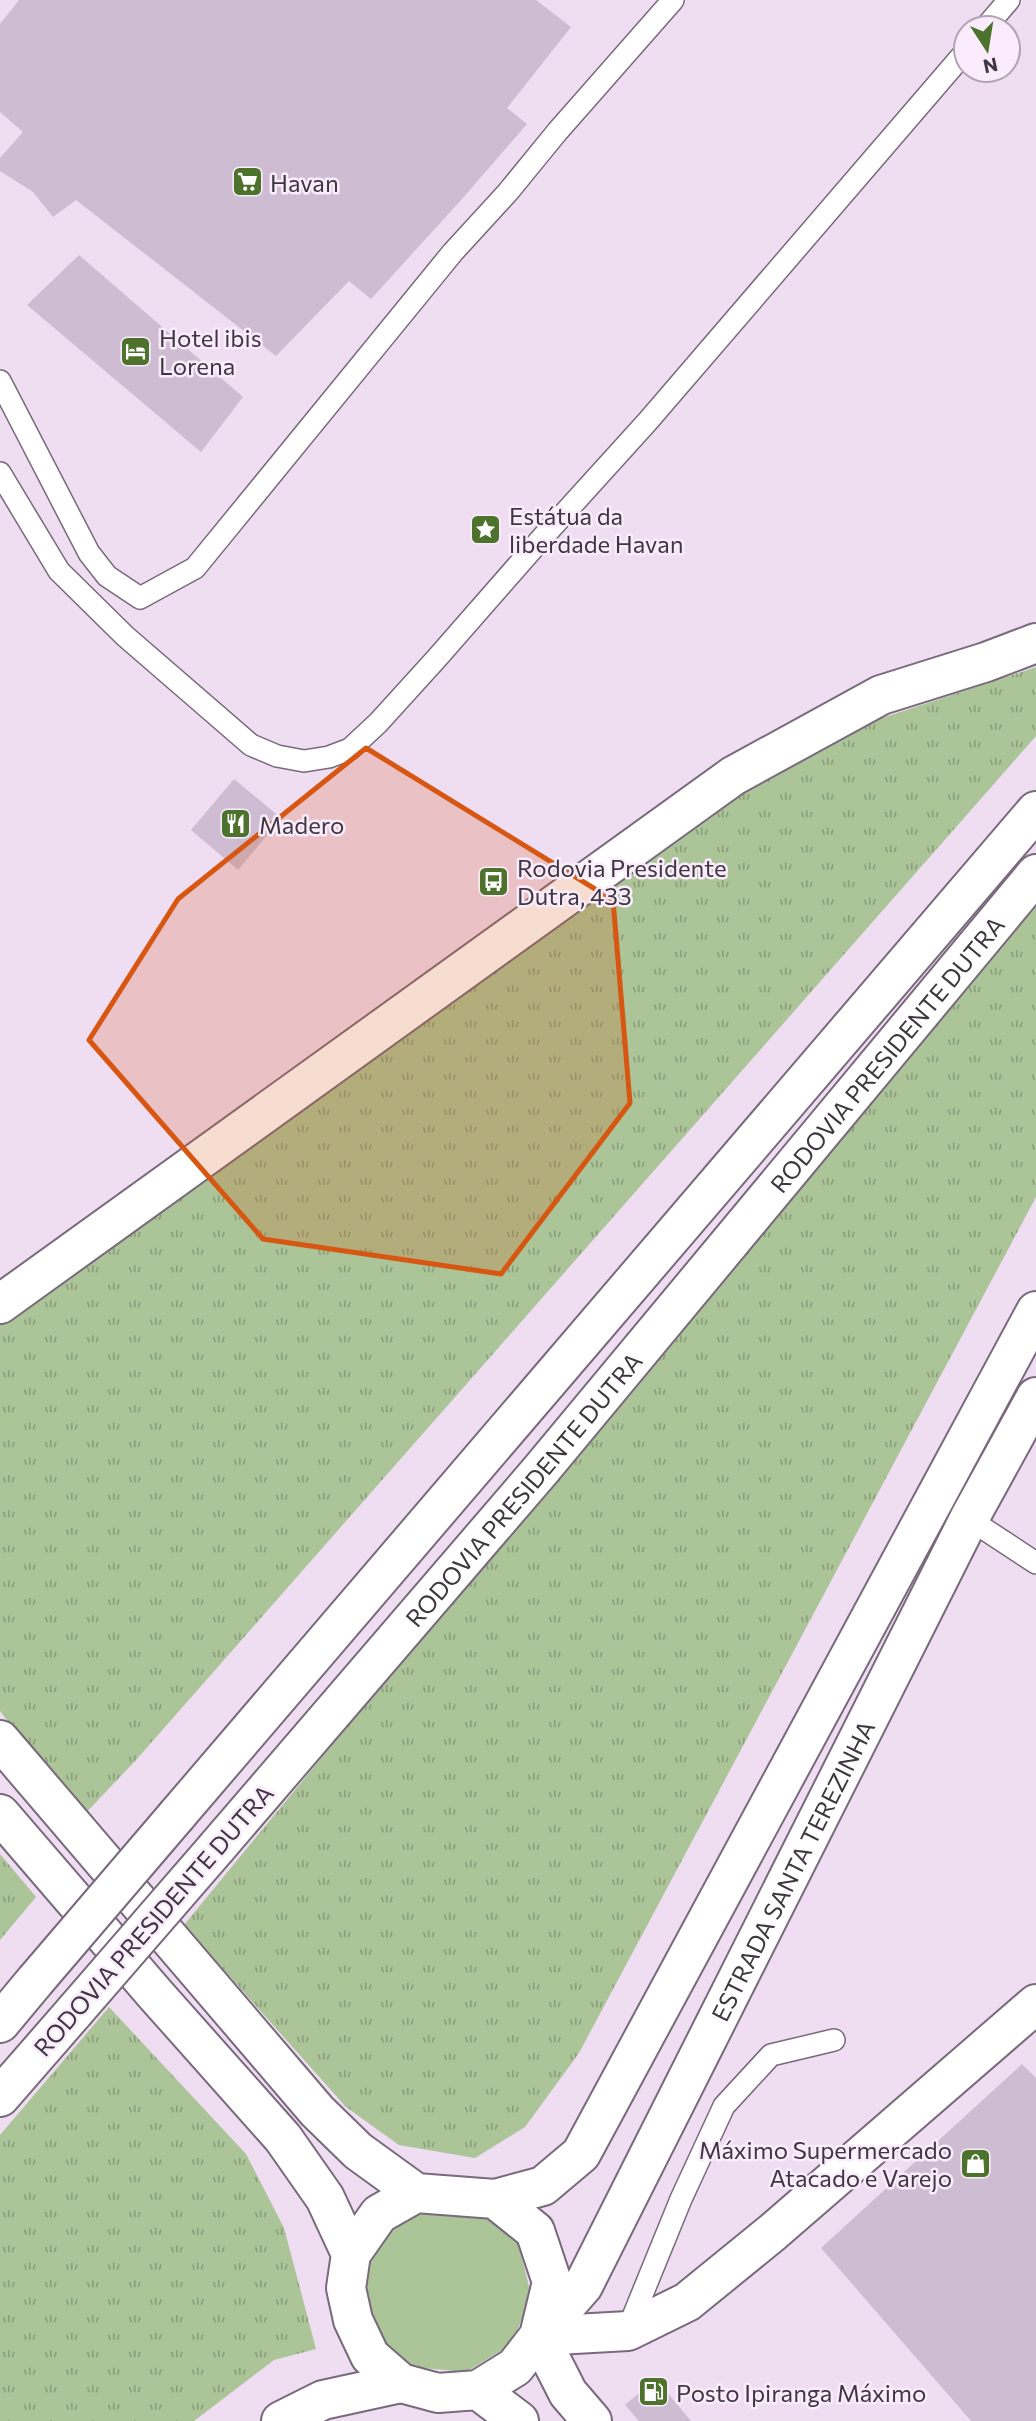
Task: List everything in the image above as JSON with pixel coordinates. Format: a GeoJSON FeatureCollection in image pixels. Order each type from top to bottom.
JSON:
{"type":"FeatureCollection","features":[{"type":"Feature","properties":{"kind":"main road"},"geometry":{"type":"LineString","coordinates":[[0,1304],[733,775],[881,695],[986,662],[1036,643]]}},
{"type":"Feature","properties":{"kind":"main road","name":"RODOVIA PRESIDENTE DUTRA"},"geometry":{"type":"LineString","coordinates":[[0,2023],[1036,810]]}},
{"type":"Feature","properties":{"kind":"main road","name":"RODOVIA PRESIDENTE DUTRA"},"geometry":{"type":"LineString","coordinates":[[0,2097],[540,1471],[1036,874]]}},
{"type":"Feature","properties":{"kind":"main road"},"geometry":{"type":"LineString","coordinates":[[0,1740],[317,2111],[358,2151],[416,2193],[495,2199],[543,2186],[580,2154],[1036,1311]]}},
{"type":"Feature","properties":{"kind":"main road","name":"ESTRADA SANTA TEREZINHA"},"geometry":{"type":"LineString","coordinates":[[538,2336],[583,2286],[969,1520],[1036,1397]]}},
{"type":"Feature","properties":{"kind":"main road"},"geometry":{"type":"LineString","coordinates":[[0,1814],[283,2138],[325,2198],[351,2254]]}},
{"type":"Feature","properties":{"kind":"main road"},"geometry":{"type":"LineString","coordinates":[[538,2336],[628,2331],[687,2302],[773,2232],[1036,2004]]}},
{"type":"Feature","properties":{"kind":"main road"},"geometry":{"type":"LineString","coordinates":[[416,2193],[379,2214],[351,2254],[346,2288],[353,2320],[370,2356],[401,2383],[438,2393],[478,2390],[515,2367],[538,2336],[552,2282],[535,2231],[495,2199]]}},
{"type":"Feature","properties":{"kind":"main road"},"geometry":{"type":"LineString","coordinates":[[538,2336],[568,2393],[592,2421]]}},
{"type":"Feature","properties":{"kind":"main road"},"geometry":{"type":"LineString","coordinates":[[281,2421],[323,2400],[401,2383]]}},
{"type":"Feature","properties":{"kind":"main road"},"geometry":{"type":"LineString","coordinates":[[478,2390],[519,2421]]}},
{"type":"Feature","properties":{"kind":"lane"},"geometry":{"type":"LineString","coordinates":[[0,381],[89,554],[107,576],[140,598],[195,568],[453,252],[673,0]]}},
{"type":"Feature","properties":{"kind":"lane"},"geometry":{"type":"LineString","coordinates":[[997,14],[1009,0]]}},
{"type":"Feature","properties":{"kind":"lane"},"geometry":{"type":"LineString","coordinates":[[0,473],[60,571],[125,636],[251,745],[277,756],[304,761],[329,757],[350,749],[438,658],[648,421],[952,67]]}},
{"type":"Feature","properties":{"kind":"lane"},"geometry":{"type":"LineString","coordinates":[[969,1520],[1036,1563]]}},
{"type":"Feature","properties":{"kind":"lane"},"geometry":{"type":"LineString","coordinates":[[628,2331],[681,2199],[724,2106],[771,2055],[834,2040]]}},
{"type":"Feature","properties":{"kind":"highlighted area"},"geometry":{"type":"Polygon","coordinates":[[[366,748],[613,900],[630,1103],[501,1274],[263,1239],[89,1040],[178,899],[366,748]]]}},
{"type":"Feature","properties":{"kind":"green space"},"geometry":{"type":"Polygon","coordinates":[[[1036,667],[1036,736],[136,1760],[81,1818],[0,1711],[0,1325],[735,797],[855,727],[1036,667]]]}},
{"type":"Feature","properties":{"kind":"green space"},"geometry":{"type":"Polygon","coordinates":[[[1036,903],[1036,1197],[579,2053],[525,2127],[475,2158],[399,2145],[346,2107],[184,1925],[584,1438],[1036,903]]]}},
{"type":"Feature","properties":{"kind":"green space"},"geometry":{"type":"Polygon","coordinates":[[[0,1854],[36,1897],[0,1940],[0,1854]]]}},
{"type":"Feature","properties":{"kind":"green space"},"geometry":{"type":"Polygon","coordinates":[[[109,2007],[246,2154],[284,2228],[316,2349],[274,2360],[194,2421],[0,2421],[0,2135],[109,2007]]]}},
{"type":"Feature","properties":{"kind":"green space"},"geometry":{"type":"Polygon","coordinates":[[[425,2209],[484,2213],[519,2245],[531,2295],[512,2344],[466,2372],[413,2367],[373,2332],[362,2280],[384,2232],[425,2209]]]}},
{"type":"Feature","properties":{"kind":"building","name":"Havan"},"geometry":{"type":"Polygon","coordinates":[[[19,0],[536,0],[571,27],[507,108],[527,124],[462,199],[371,299],[349,281],[276,356],[76,200],[53,217],[33,192],[0,171],[0,158],[23,132],[0,112],[0,24],[19,0]]]}},
{"type":"Feature","properties":{"kind":"building","name":"Hotel ibis Lorena"},"geometry":{"type":"Polygon","coordinates":[[[79,255],[243,397],[201,452],[27,305],[79,255]]]}},
{"type":"Feature","properties":{"kind":"building","name":"Madero"},"geometry":{"type":"Polygon","coordinates":[[[234,779],[281,818],[238,870],[191,830],[234,779]]]}},
{"type":"Feature","properties":{"kind":"building","name":"Máximo Supermercado Atacado e Varejo"},"geometry":{"type":"Polygon","coordinates":[[[1022,2064],[1036,2078],[1036,2421],[971,2421],[821,2248],[1022,2064]]]}},
{"type":"Feature","properties":{"kind":"building","name":"Posto Ipiranga Máximo"},"geometry":{"type":"Polygon","coordinates":[[[656,2379],[691,2421],[639,2421],[625,2405],[656,2379]]]}},
{"type":"Feature","properties":{"kind":"place","name":"Havan"},"geometry":{"type":"Point","coordinates":[247,182]}},
{"type":"Feature","properties":{"kind":"place","name":"Hotel ibis Lorena"},"geometry":{"type":"Point","coordinates":[136,351]}},
{"type":"Feature","properties":{"kind":"place","name":"Estátua da liberdade Havan"},"geometry":{"type":"Point","coordinates":[486,529]}},
{"type":"Feature","properties":{"kind":"place","name":"Madero"},"geometry":{"type":"Point","coordinates":[236,824]}},
{"type":"Feature","properties":{"kind":"place","name":"Rodovia Presidente Dutra, 433"},"geometry":{"type":"Point","coordinates":[494,881]}},
{"type":"Feature","properties":{"kind":"place","name":"Máximo Supermercado Atacado e Varejo"},"geometry":{"type":"Point","coordinates":[975,2163]}},
{"type":"Feature","properties":{"kind":"place","name":"Posto Ipiranga Máximo"},"geometry":{"type":"Point","coordinates":[653,2392]}}]}
